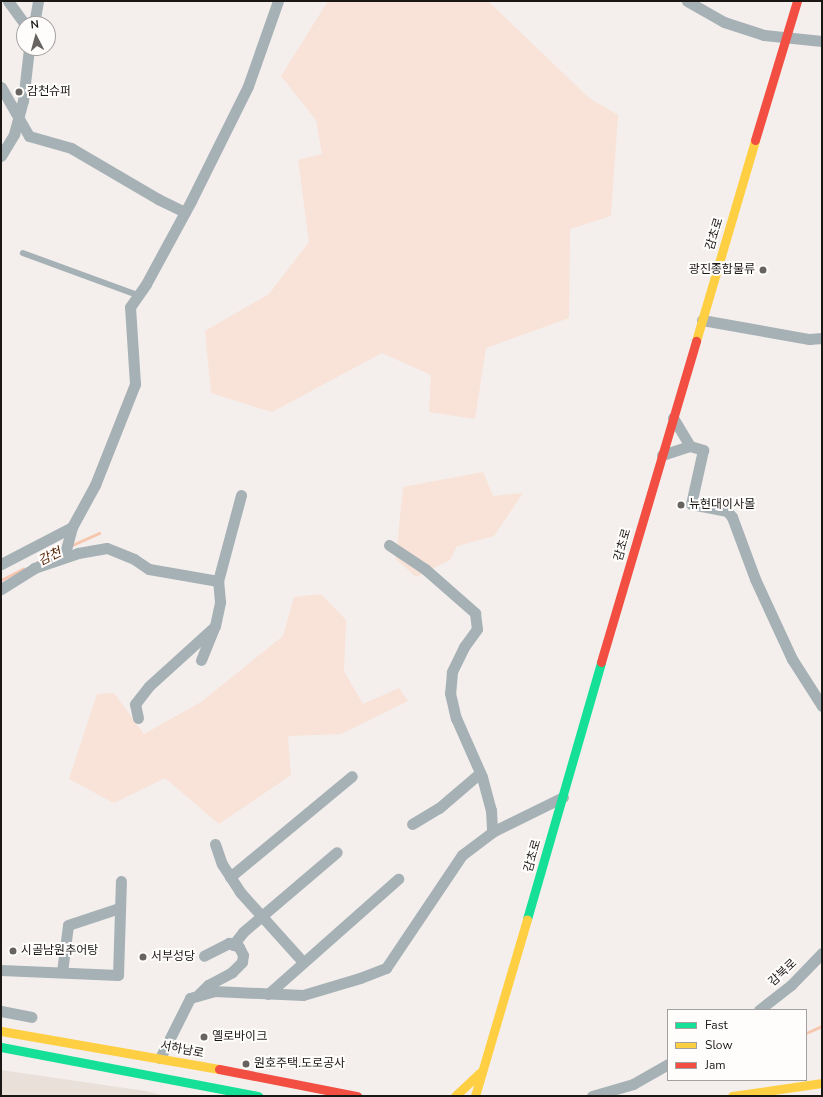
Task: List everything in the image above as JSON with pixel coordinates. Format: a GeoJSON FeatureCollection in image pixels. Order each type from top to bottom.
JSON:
{"type":"FeatureCollection","features":[{"type":"Feature","properties":{"kind":"main road","name":"감초로"},"geometry":{"type":"LineString","coordinates":[[475,1096],[662,455],[797,1]]}},
{"type":"Feature","properties":{"kind":"main road","name":"서하남로"},"geometry":{"type":"LineString","coordinates":[[1,1031],[160,1058],[332,1094],[357,1096]]}},
{"type":"Feature","properties":{"kind":"main road"},"geometry":{"type":"LineString","coordinates":[[1,1048],[258,1096]]}},
{"type":"Feature","properties":{"kind":"main road"},"geometry":{"type":"LineString","coordinates":[[455,1096],[481,1072]]}},
{"type":"Feature","properties":{"kind":"main road"},"geometry":{"type":"LineString","coordinates":[[732,1096],[822,1083]]}},
{"type":"Feature","properties":{"kind":"street"},"geometry":{"type":"LineString","coordinates":[[8,1],[19,16]]}},
{"type":"Feature","properties":{"kind":"street"},"geometry":{"type":"LineString","coordinates":[[35,16],[38,1]]}},
{"type":"Feature","properties":{"kind":"street"},"geometry":{"type":"LineString","coordinates":[[65,556],[71,532],[95,484],[135,384],[130,308],[185,212],[248,86],[278,1]]}},
{"type":"Feature","properties":{"kind":"street"},"geometry":{"type":"LineString","coordinates":[[687,1],[724,22],[764,35],[822,41]]}},
{"type":"Feature","properties":{"kind":"street"},"geometry":{"type":"LineString","coordinates":[[1,156],[14,134],[18,119],[28,56]]}},
{"type":"Feature","properties":{"kind":"street"},"geometry":{"type":"LineString","coordinates":[[1,87],[29,136],[71,148],[158,199],[185,212]]}},
{"type":"Feature","properties":{"kind":"street"},"geometry":{"type":"LineString","coordinates":[[702,320],[809,339],[822,338]]}},
{"type":"Feature","properties":{"kind":"street"},"geometry":{"type":"LineString","coordinates":[[673,418],[690,446]]}},
{"type":"Feature","properties":{"kind":"street"},"geometry":{"type":"LineString","coordinates":[[662,455],[690,446],[703,450],[691,504],[727,511],[732,517],[755,579],[792,659],[822,706]]}},
{"type":"Feature","properties":{"kind":"street"},"geometry":{"type":"LineString","coordinates":[[201,660],[215,626],[220,602],[218,581],[241,495]]}},
{"type":"Feature","properties":{"kind":"street"},"geometry":{"type":"LineString","coordinates":[[1,564],[71,532]]}},
{"type":"Feature","properties":{"kind":"street"},"geometry":{"type":"LineString","coordinates":[[389,545],[425,569],[475,613],[477,629],[464,647],[452,672],[450,693],[456,718],[480,774],[491,810],[492,832]]}},
{"type":"Feature","properties":{"kind":"street"},"geometry":{"type":"LineString","coordinates":[[1,589],[34,568],[65,556],[107,548],[134,559],[149,569],[218,581]]}},
{"type":"Feature","properties":{"kind":"street"},"geometry":{"type":"LineString","coordinates":[[138,718],[135,704],[149,686],[215,626]]}},
{"type":"Feature","properties":{"kind":"street"},"geometry":{"type":"LineString","coordinates":[[412,824],[439,808],[480,774]]}},
{"type":"Feature","properties":{"kind":"street"},"geometry":{"type":"LineString","coordinates":[[230,877],[352,776]]}},
{"type":"Feature","properties":{"kind":"street"},"geometry":{"type":"LineString","coordinates":[[160,1058],[190,998],[214,991],[304,995],[360,978],[386,968],[462,855],[492,832],[563,797]]}},
{"type":"Feature","properties":{"kind":"street"},"geometry":{"type":"LineString","coordinates":[[215,844],[230,877],[240,892],[303,962]]}},
{"type":"Feature","properties":{"kind":"street"},"geometry":{"type":"LineString","coordinates":[[233,945],[261,916],[337,852]]}},
{"type":"Feature","properties":{"kind":"street"},"geometry":{"type":"LineString","coordinates":[[268,994],[398,879]]}},
{"type":"Feature","properties":{"kind":"street"},"geometry":{"type":"LineString","coordinates":[[1,970],[118,974],[119,908],[122,881]]}},
{"type":"Feature","properties":{"kind":"street"},"geometry":{"type":"LineString","coordinates":[[62,972],[68,925],[119,908]]}},
{"type":"Feature","properties":{"kind":"street"},"geometry":{"type":"LineString","coordinates":[[197,996],[208,985],[232,972],[242,962],[243,955],[239,947],[229,943],[204,956]]}},
{"type":"Feature","properties":{"kind":"street","name":"감북로"},"geometry":{"type":"LineString","coordinates":[[760,1009],[791,985],[822,953]]}},
{"type":"Feature","properties":{"kind":"street"},"geometry":{"type":"LineString","coordinates":[[1,1011],[31,1018]]}},
{"type":"Feature","properties":{"kind":"street"},"geometry":{"type":"LineString","coordinates":[[592,1096],[633,1084],[667,1065]]}},
{"type":"Feature","properties":{"kind":"lane"},"geometry":{"type":"LineString","coordinates":[[23,253],[138,295]]}},
{"type":"Feature","properties":{"kind":"shaded area"},"geometry":{"type":"Polygon","coordinates":[[[328,1],[488,1],[589,98],[618,115],[611,216],[570,229],[569,318],[486,348],[475,419],[429,412],[431,375],[382,353],[272,412],[211,393],[205,331],[269,294],[309,242],[298,160],[322,154],[316,120],[281,76],[328,1]]]}},
{"type":"Feature","properties":{"kind":"shaded area"},"geometry":{"type":"Polygon","coordinates":[[[483,472],[493,496],[523,493],[494,536],[457,546],[450,560],[416,577],[396,559],[403,487],[483,472]]]}},
{"type":"Feature","properties":{"kind":"shaded area"},"geometry":{"type":"Polygon","coordinates":[[[321,594],[346,620],[344,671],[363,704],[399,688],[408,701],[341,734],[288,736],[291,775],[219,824],[165,778],[114,803],[69,779],[97,694],[114,693],[144,734],[201,702],[283,636],[294,597],[321,594]]]}},
{"type":"Feature","properties":{"kind":"shaded area"},"geometry":{"type":"Polygon","coordinates":[[[1,1070],[146,1091],[166,1096],[1,1096],[1,1070]]]}},
{"type":"Feature","properties":{"kind":"waterway","name":"감천"},"geometry":{"type":"LineString","coordinates":[[70,546],[99,533]]}},
{"type":"Feature","properties":{"kind":"waterway","name":"감천"},"geometry":{"type":"LineString","coordinates":[[37,562],[63,549]]}},
{"type":"Feature","properties":{"kind":"waterway","name":"감천"},"geometry":{"type":"LineString","coordinates":[[1,580],[23,569]]}},
{"type":"Feature","properties":{"kind":"waterway"},"geometry":{"type":"LineString","coordinates":[[807,1033],[822,1026]]}},
{"type":"Feature","properties":{"kind":"traffic: fast"},"geometry":{"type":"LineString","coordinates":[[527,919],[601,662]]}},
{"type":"Feature","properties":{"kind":"traffic: fast"},"geometry":{"type":"LineString","coordinates":[[1,1047],[258,1096]]}},
{"type":"Feature","properties":{"kind":"traffic: slow"},"geometry":{"type":"LineString","coordinates":[[696,341],[755,140]]}},
{"type":"Feature","properties":{"kind":"traffic: slow"},"geometry":{"type":"LineString","coordinates":[[475,1096],[527,919]]}},
{"type":"Feature","properties":{"kind":"traffic: slow"},"geometry":{"type":"LineString","coordinates":[[1,1031],[219,1069]]}},
{"type":"Feature","properties":{"kind":"traffic: slow"},"geometry":{"type":"LineString","coordinates":[[455,1096],[481,1072]]}},
{"type":"Feature","properties":{"kind":"traffic: slow"},"geometry":{"type":"LineString","coordinates":[[732,1096],[822,1083]]}},
{"type":"Feature","properties":{"kind":"traffic: jam"},"geometry":{"type":"LineString","coordinates":[[755,140],[797,1]]}},
{"type":"Feature","properties":{"kind":"traffic: jam"},"geometry":{"type":"LineString","coordinates":[[601,662],[696,341]]}},
{"type":"Feature","properties":{"kind":"traffic: jam"},"geometry":{"type":"LineString","coordinates":[[219,1069],[357,1096]]}},
{"type":"Feature","properties":{"kind":"place","name":"감천슈퍼"},"geometry":{"type":"Point","coordinates":[19,92]}},
{"type":"Feature","properties":{"kind":"place","name":"광진종합물류"},"geometry":{"type":"Point","coordinates":[763,270]}},
{"type":"Feature","properties":{"kind":"place","name":"뉴현대이사몰"},"geometry":{"type":"Point","coordinates":[681,505]}},
{"type":"Feature","properties":{"kind":"place","name":"시골남원추어탕"},"geometry":{"type":"Point","coordinates":[13,951]}},
{"type":"Feature","properties":{"kind":"place","name":"서부성당"},"geometry":{"type":"Point","coordinates":[143,957]}},
{"type":"Feature","properties":{"kind":"place","name":"옐로바이크"},"geometry":{"type":"Point","coordinates":[204,1037]}},
{"type":"Feature","properties":{"kind":"place","name":"원호주택.도로공사"},"geometry":{"type":"Point","coordinates":[246,1064]}}]}
